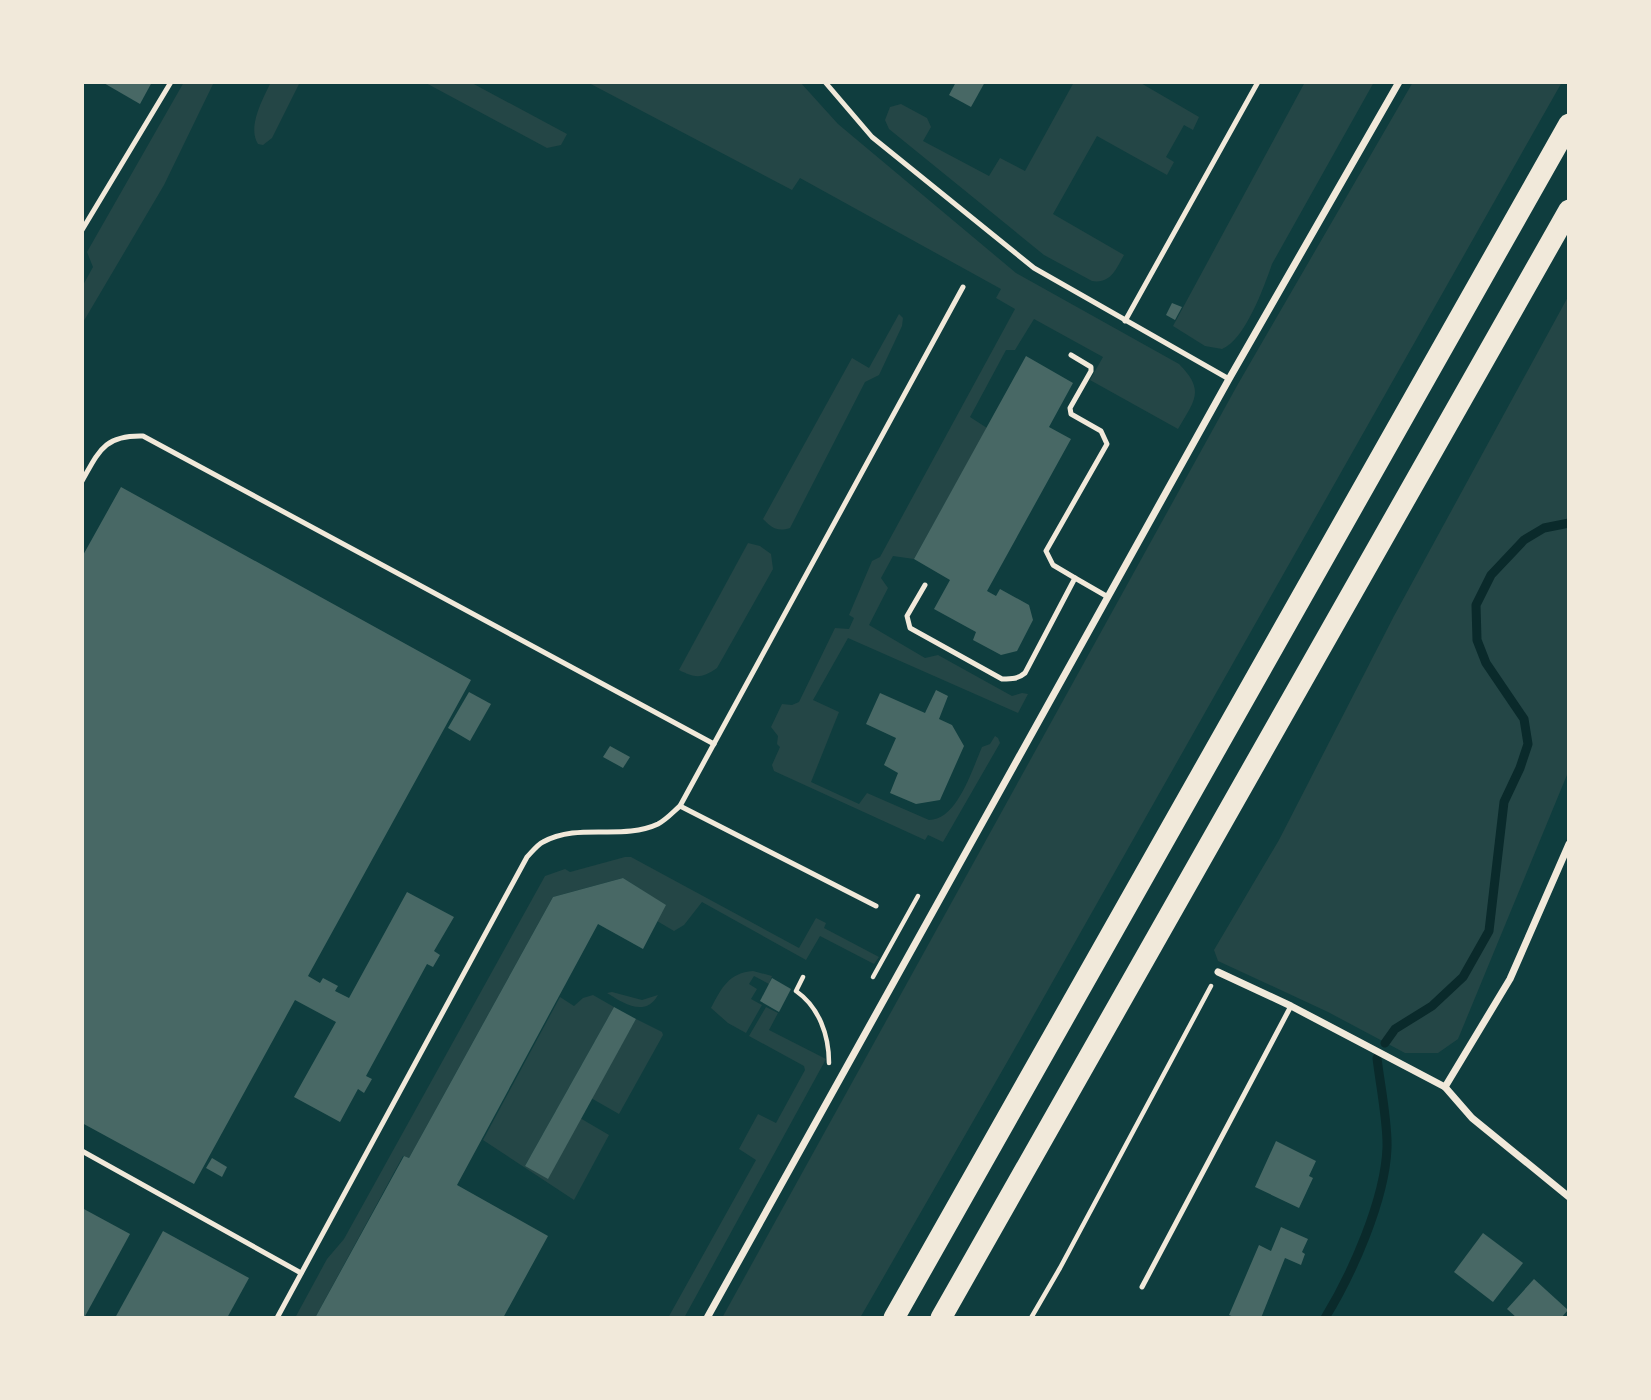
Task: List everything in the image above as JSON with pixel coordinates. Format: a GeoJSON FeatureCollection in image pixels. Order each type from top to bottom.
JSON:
{"type":"FeatureCollection","features":[{"type":"Feature","properties":{"kind":"highway"},"geometry":{"type":"LineString","coordinates":[[894,1318],[1569,124]]}},
{"type":"Feature","properties":{"kind":"highway"},"geometry":{"type":"LineString","coordinates":[[941,1318],[1569,210]]}},
{"type":"Feature","properties":{"kind":"street"},"geometry":{"type":"LineString","coordinates":[[707,1318],[1229,379],[1399,82]]}},
{"type":"Feature","properties":{"kind":"street"},"geometry":{"type":"LineString","coordinates":[[1445,1087],[1510,979],[1569,844]]}},
{"type":"Feature","properties":{"kind":"street"},"geometry":{"type":"LineString","coordinates":[[1218,972],[1291,1006],[1445,1087],[1472,1118],[1569,1197]]}},
{"type":"Feature","properties":{"kind":"lane"},"geometry":{"type":"LineString","coordinates":[[82,230],[171,82]]}},
{"type":"Feature","properties":{"kind":"lane"},"geometry":{"type":"LineString","coordinates":[[825,82],[872,137],[1034,268],[1229,379]]}},
{"type":"Feature","properties":{"kind":"lane"},"geometry":{"type":"LineString","coordinates":[[1125,321],[1258,82]]}},
{"type":"Feature","properties":{"kind":"lane"},"geometry":{"type":"LineString","coordinates":[[277,1318],[527,857],[542,843],[560,835],[583,831],[636,830],[659,824],[680,806],[963,287]]}},
{"type":"Feature","properties":{"kind":"lane"},"geometry":{"type":"LineString","coordinates":[[1071,355],[1091,367],[1091,371],[1070,408],[1070,414],[1101,431],[1107,444],[1046,551],[1053,565],[1108,597]]}},
{"type":"Feature","properties":{"kind":"lane"},"geometry":{"type":"LineString","coordinates":[[82,481],[99,450],[128,435],[144,436],[714,744]]}},
{"type":"Feature","properties":{"kind":"lane"},"geometry":{"type":"LineString","coordinates":[[925,585],[907,617],[910,628],[1002,679],[1012,680],[1025,673],[1075,578]]}},
{"type":"Feature","properties":{"kind":"lane"},"geometry":{"type":"LineString","coordinates":[[680,806],[876,906]]}},
{"type":"Feature","properties":{"kind":"lane"},"geometry":{"type":"LineString","coordinates":[[1142,1287],[1291,1006]]}},
{"type":"Feature","properties":{"kind":"lane"},"geometry":{"type":"LineString","coordinates":[[82,1151],[301,1273]]}},
{"type":"Feature","properties":{"kind":"path"},"geometry":{"type":"LineString","coordinates":[[1031,1318],[1218,972]]}},
{"type":"Feature","properties":{"kind":"path"},"geometry":{"type":"LineString","coordinates":[[803,977],[796,991],[813,1007],[825,1033],[829,1050],[829,1063],[822,1074]]}},
{"type":"Feature","properties":{"kind":"shaded area"},"geometry":{"type":"Polygon","coordinates":[[[184,82],[214,82],[164,185],[82,324],[82,287],[93,267],[87,252],[184,82]]]}},
{"type":"Feature","properties":{"kind":"shaded area"},"geometry":{"type":"Polygon","coordinates":[[[271,82],[300,82],[272,138],[263,145],[258,144],[255,137],[255,121],[271,82]]]}},
{"type":"Feature","properties":{"kind":"shaded area"},"geometry":{"type":"Polygon","coordinates":[[[424,82],[470,82],[567,134],[561,145],[547,148],[424,82]]]}},
{"type":"Feature","properties":{"kind":"shaded area"},"geometry":{"type":"Polygon","coordinates":[[[587,82],[800,82],[838,124],[1016,273],[1179,364],[1192,382],[1195,396],[1178,429],[1090,380],[1103,357],[1034,319],[1015,350],[1006,350],[970,417],[987,428],[914,559],[893,556],[881,578],[888,588],[869,625],[925,658],[938,655],[1012,696],[1028,694],[1018,713],[848,638],[813,700],[839,712],[811,782],[859,804],[867,793],[929,820],[948,812],[962,792],[982,747],[990,744],[995,736],[998,738],[1000,743],[943,842],[928,835],[925,840],[774,771],[772,765],[780,747],[777,744],[778,736],[771,727],[782,704],[792,705],[799,702],[835,628],[849,629],[854,618],[849,615],[872,561],[880,557],[1015,309],[996,298],[1001,289],[800,178],[792,190],[587,82]]]}},
{"type":"Feature","properties":{"kind":"shaded area"},"geometry":{"type":"Polygon","coordinates":[[[1074,82],[1139,82],[1199,117],[1193,130],[1184,125],[1166,157],[1174,162],[1167,175],[1097,136],[1053,214],[1124,255],[1112,274],[1099,281],[1092,281],[1044,255],[889,129],[885,120],[890,107],[901,104],[927,118],[931,127],[923,141],[989,176],[1000,158],[1025,171],[1074,82]]]}},
{"type":"Feature","properties":{"kind":"shaded area"},"geometry":{"type":"Polygon","coordinates":[[[1305,82],[1374,82],[1272,264],[1246,324],[1230,344],[1222,349],[1205,346],[1173,326],[1305,82]]]}},
{"type":"Feature","properties":{"kind":"shaded area"},"geometry":{"type":"Polygon","coordinates":[[[1413,82],[1562,82],[860,1318],[722,1318],[1238,384],[1413,82]]]}},
{"type":"Feature","properties":{"kind":"shaded area"},"geometry":{"type":"Polygon","coordinates":[[[1569,295],[1569,770],[1458,1039],[1438,1053],[1405,1053],[1328,1012],[1218,961],[1214,950],[1279,840],[1394,616],[1569,295]]]}},
{"type":"Feature","properties":{"kind":"shaded area"},"geometry":{"type":"Polygon","coordinates":[[[899,314],[903,318],[902,326],[879,375],[865,382],[790,528],[782,530],[772,527],[763,519],[852,358],[869,368],[899,314]]]}},
{"type":"Feature","properties":{"kind":"shaded area"},"geometry":{"type":"Polygon","coordinates":[[[748,543],[760,546],[771,554],[773,569],[717,668],[707,674],[689,675],[679,670],[748,543]]]}},
{"type":"Feature","properties":{"kind":"shaded area"},"geometry":{"type":"Polygon","coordinates":[[[631,857],[799,948],[816,918],[826,923],[824,928],[879,957],[874,964],[820,936],[806,960],[702,902],[684,925],[674,931],[657,921],[665,905],[623,878],[553,897],[409,1158],[403,1156],[315,1318],[295,1318],[327,1259],[344,1239],[545,876],[565,869],[570,872],[631,857]]]}},
{"type":"Feature","properties":{"kind":"shaded area"},"geometry":{"type":"Polygon","coordinates":[[[753,971],[772,976],[769,984],[754,976],[749,984],[757,989],[751,999],[762,1005],[746,1033],[728,1023],[711,1008],[727,982],[745,972],[753,971]]]}},
{"type":"Feature","properties":{"kind":"shaded area"},"geometry":{"type":"Polygon","coordinates":[[[607,993],[642,1000],[658,995],[647,1006],[640,1007],[627,1004],[607,993]]]}},
{"type":"Feature","properties":{"kind":"shaded area"},"geometry":{"type":"Polygon","coordinates":[[[593,995],[614,1007],[525,1166],[548,1178],[580,1118],[609,1135],[574,1200],[483,1140],[560,997],[574,1006],[583,998],[593,995]]]}},
{"type":"Feature","properties":{"kind":"shaded area"},"geometry":{"type":"Polygon","coordinates":[[[766,1007],[778,1013],[769,1030],[826,1059],[684,1318],[668,1318],[756,1160],[739,1149],[758,1114],[776,1123],[805,1070],[804,1066],[749,1036],[766,1007]]]}},
{"type":"Feature","properties":{"kind":"shaded area"},"geometry":{"type":"Polygon","coordinates":[[[636,1019],[663,1035],[619,1114],[591,1098],[636,1019]]]}},
{"type":"Feature","properties":{"kind":"building"},"geometry":{"type":"Polygon","coordinates":[[[102,82],[152,82],[140,104],[102,82]]]}},
{"type":"Feature","properties":{"kind":"building"},"geometry":{"type":"Polygon","coordinates":[[[956,82],[985,82],[971,107],[949,95],[956,82]]]}},
{"type":"Feature","properties":{"kind":"building"},"geometry":{"type":"Polygon","coordinates":[[[1172,303],[1182,307],[1175,320],[1166,315],[1172,303]]]}},
{"type":"Feature","properties":{"kind":"building"},"geometry":{"type":"Polygon","coordinates":[[[1026,356],[1073,383],[1049,427],[1071,439],[987,591],[996,596],[1000,589],[1029,605],[1033,620],[1017,651],[1001,655],[973,640],[976,632],[934,609],[950,580],[914,559],[1026,356]]]}},
{"type":"Feature","properties":{"kind":"building"},"geometry":{"type":"Polygon","coordinates":[[[121,487],[471,680],[308,976],[320,983],[323,978],[338,986],[335,991],[349,998],[407,892],[454,917],[434,951],[440,955],[433,967],[427,964],[366,1076],[372,1079],[364,1093],[358,1089],[340,1122],[294,1097],[336,1022],[295,1000],[194,1184],[82,1123],[82,557],[121,487]]]}},
{"type":"Feature","properties":{"kind":"building"},"geometry":{"type":"Polygon","coordinates":[[[936,690],[948,696],[939,719],[952,725],[964,746],[940,800],[916,804],[890,793],[898,773],[884,765],[896,738],[866,724],[880,693],[925,713],[936,690]]]}},
{"type":"Feature","properties":{"kind":"building"},"geometry":{"type":"Polygon","coordinates":[[[469,692],[491,704],[470,741],[448,728],[469,692]]]}},
{"type":"Feature","properties":{"kind":"building"},"geometry":{"type":"Polygon","coordinates":[[[610,746],[630,757],[623,768],[603,757],[610,746]]]}},
{"type":"Feature","properties":{"kind":"building"},"geometry":{"type":"Polygon","coordinates":[[[623,878],[666,905],[643,949],[598,924],[457,1185],[548,1236],[503,1318],[315,1318],[404,1156],[409,1158],[553,897],[623,878]]]}},
{"type":"Feature","properties":{"kind":"building"},"geometry":{"type":"Polygon","coordinates":[[[772,978],[791,989],[779,1012],[760,1001],[772,978]]]}},
{"type":"Feature","properties":{"kind":"building"},"geometry":{"type":"Polygon","coordinates":[[[614,1007],[636,1019],[548,1179],[525,1166],[614,1007]]]}},
{"type":"Feature","properties":{"kind":"building"},"geometry":{"type":"Polygon","coordinates":[[[1276,1141],[1316,1161],[1309,1176],[1313,1178],[1299,1208],[1255,1187],[1276,1141]]]}},
{"type":"Feature","properties":{"kind":"building"},"geometry":{"type":"Polygon","coordinates":[[[212,1158],[227,1167],[222,1177],[206,1168],[212,1158]]]}},
{"type":"Feature","properties":{"kind":"building"},"geometry":{"type":"Polygon","coordinates":[[[82,1208],[130,1234],[84,1318],[82,1318],[82,1208]]]}},
{"type":"Feature","properties":{"kind":"building"},"geometry":{"type":"Polygon","coordinates":[[[1281,1227],[1308,1239],[1302,1252],[1305,1254],[1301,1265],[1285,1258],[1261,1318],[1236,1318],[1229,1315],[1259,1245],[1271,1251],[1281,1227]]]}},
{"type":"Feature","properties":{"kind":"building"},"geometry":{"type":"Polygon","coordinates":[[[163,1231],[249,1278],[227,1318],[115,1318],[163,1231]]]}},
{"type":"Feature","properties":{"kind":"building"},"geometry":{"type":"Polygon","coordinates":[[[1483,1233],[1523,1263],[1493,1302],[1454,1272],[1483,1233]]]}},
{"type":"Feature","properties":{"kind":"building"},"geometry":{"type":"Polygon","coordinates":[[[1534,1279],[1568,1310],[1561,1318],[1517,1318],[1507,1309],[1534,1279]]]}},
{"type":"Feature","properties":{"kind":"waterway"},"geometry":{"type":"LineString","coordinates":[[1385,1043],[1395,1029],[1432,1006],[1463,977],[1489,931],[1504,802],[1528,744],[1524,719],[1486,663],[1477,640],[1476,605],[1491,575],[1524,540],[1544,528],[1569,523]]}},
{"type":"Feature","properties":{"kind":"waterway"},"geometry":{"type":"LineString","coordinates":[[1325,1318],[1356,1259],[1374,1213],[1385,1168],[1386,1127],[1377,1058]]}}]}
